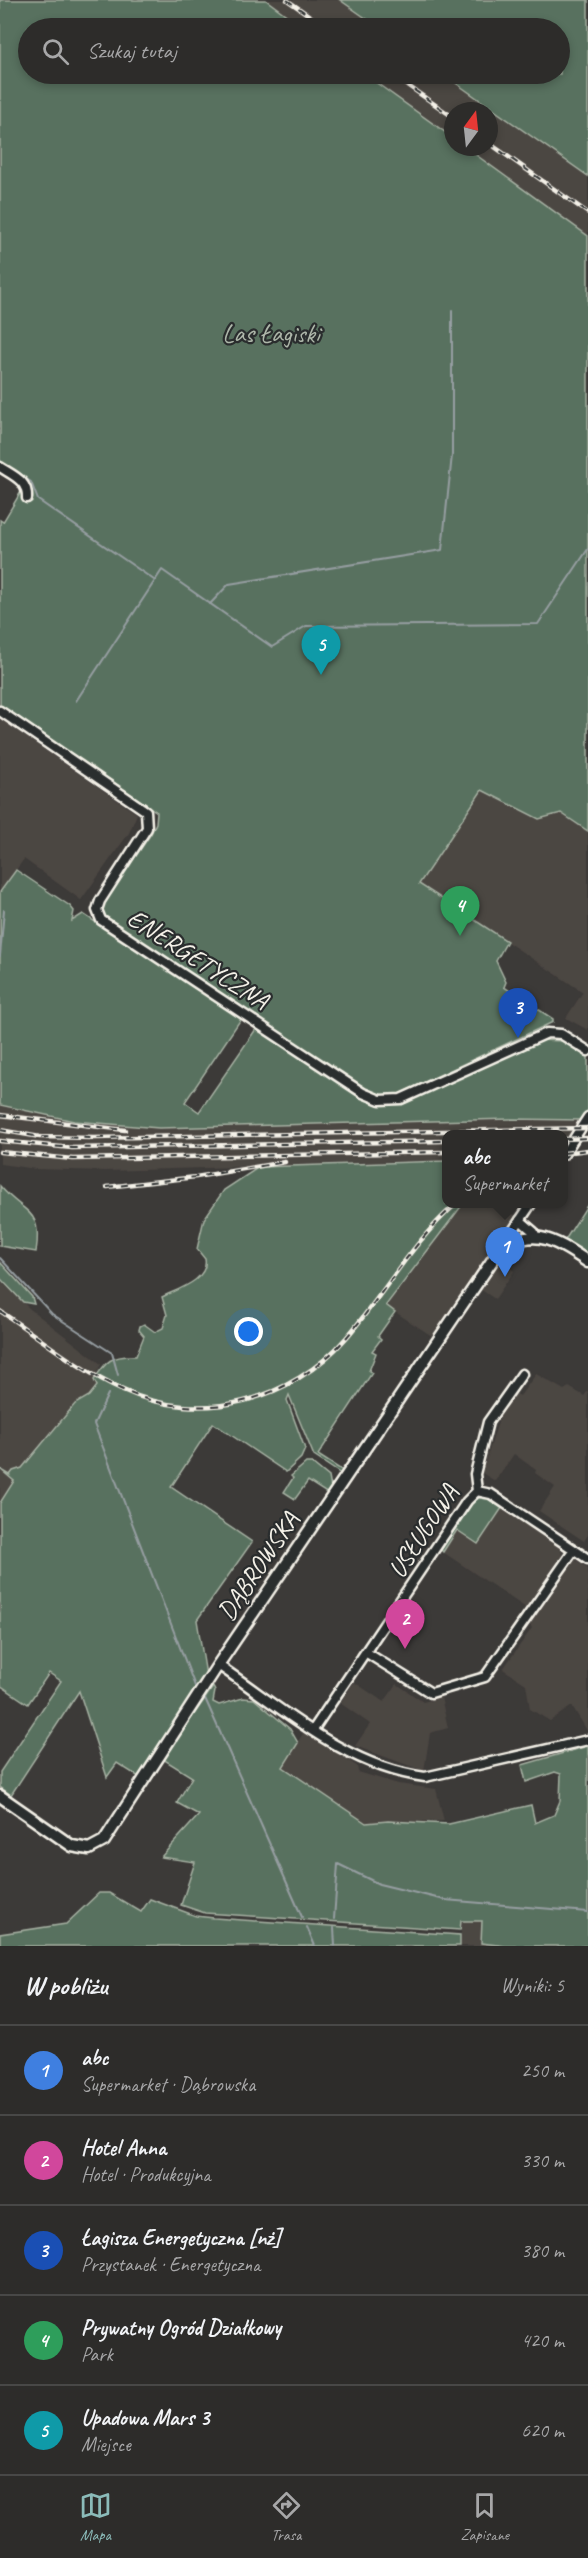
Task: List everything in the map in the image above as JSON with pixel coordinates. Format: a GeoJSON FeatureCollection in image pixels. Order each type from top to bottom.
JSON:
{"type":"FeatureCollection","features":[{"type":"Feature","properties":{"kind":"street"},"geometry":{"type":"LineString","coordinates":[[0,467],[25,483],[28,488],[27,498]]}},
{"type":"Feature","properties":{"kind":"street","name":"ENERGETYCZNA"},"geometry":{"type":"LineString","coordinates":[[0,711],[146,812],[147,828],[100,901],[97,910],[101,920],[363,1093],[380,1100],[401,1099],[540,1034],[561,1034],[588,1051]]}},
{"type":"Feature","properties":{"kind":"street"},"geometry":{"type":"LineString","coordinates":[[568,1148],[588,1117]]}},
{"type":"Feature","properties":{"kind":"street","name":"DĄBROWSKA"},"geometry":{"type":"LineString","coordinates":[[0,1796],[72,1846],[83,1850],[96,1847],[107,1838],[218,1665],[494,1258],[509,1244],[507,1238],[528,1208]]}},
{"type":"Feature","properties":{"kind":"street"},"geometry":{"type":"LineString","coordinates":[[520,1220],[534,1232],[535,1237]]}},
{"type":"Feature","properties":{"kind":"street"},"geometry":{"type":"LineString","coordinates":[[509,1244],[535,1237],[554,1240],[588,1262]]}},
{"type":"Feature","properties":{"kind":"street","name":"USŁUGOWA"},"geometry":{"type":"LineString","coordinates":[[313,1730],[367,1653],[467,1501],[477,1491],[475,1474],[489,1422],[522,1374]]}},
{"type":"Feature","properties":{"kind":"street"},"geometry":{"type":"LineString","coordinates":[[477,1491],[491,1494],[588,1559]]}},
{"type":"Feature","properties":{"kind":"street"},"geometry":{"type":"LineString","coordinates":[[367,1653],[431,1694],[485,1677],[574,1550]]}},
{"type":"Feature","properties":{"kind":"street"},"geometry":{"type":"LineString","coordinates":[[218,1665],[357,1758],[410,1775],[425,1777],[588,1740]]}},
{"type":"Feature","properties":{"kind":"shaded area"},"geometry":{"type":"Polygon","coordinates":[[[266,0],[340,0],[366,18],[290,18],[266,0]]]}},
{"type":"Feature","properties":{"kind":"shaded area"},"geometry":{"type":"Polygon","coordinates":[[[378,84],[457,84],[483,102],[444,102],[444,132],[378,84]]]}},
{"type":"Feature","properties":{"kind":"shaded area"},"geometry":{"type":"Polygon","coordinates":[[[498,113],[588,176],[588,236],[477,156],[498,156],[498,113]]]}},
{"type":"Feature","properties":{"kind":"shaded area"},"geometry":{"type":"Polygon","coordinates":[[[0,719],[137,814],[129,833],[81,900],[24,859],[0,892],[0,719]]]}},
{"type":"Feature","properties":{"kind":"shaded area"},"geometry":{"type":"Polygon","coordinates":[[[482,790],[539,819],[561,813],[588,831],[588,1030],[566,1018],[583,992],[419,884],[482,790]]]}},
{"type":"Feature","properties":{"kind":"shaded area"},"geometry":{"type":"Polygon","coordinates":[[[0,1105],[74,1121],[159,1128],[510,1119],[582,1120],[568,1141],[568,1130],[442,1130],[442,1161],[105,1171],[36,1169],[0,1164],[0,1105]]]}},
{"type":"Feature","properties":{"kind":"shaded area"},"geometry":{"type":"Polygon","coordinates":[[[460,1208],[504,1208],[516,1216],[432,1336],[386,1306],[460,1208]]]}},
{"type":"Feature","properties":{"kind":"shaded area"},"geometry":{"type":"Polygon","coordinates":[[[497,1260],[514,1271],[495,1299],[477,1287],[497,1260]]]}},
{"type":"Feature","properties":{"kind":"shaded area"},"geometry":{"type":"Polygon","coordinates":[[[0,1280],[30,1309],[101,1364],[94,1379],[97,1386],[88,1396],[74,1404],[0,1503],[0,1280]]]}},
{"type":"Feature","properties":{"kind":"shaded area"},"geometry":{"type":"Polygon","coordinates":[[[536,1374],[564,1390],[569,1387],[584,1396],[588,1391],[588,1535],[584,1541],[539,1511],[555,1487],[514,1454],[495,1481],[482,1473],[500,1416],[515,1393],[520,1396],[536,1374]]]}},
{"type":"Feature","properties":{"kind":"shaded area"},"geometry":{"type":"Polygon","coordinates":[[[501,1509],[561,1548],[562,1555],[526,1608],[443,1552],[457,1530],[478,1544],[501,1509]]]}},
{"type":"Feature","properties":{"kind":"shaded area"},"geometry":{"type":"Polygon","coordinates":[[[576,1560],[588,1568],[588,1732],[572,1706],[550,1721],[530,1709],[526,1684],[503,1669],[532,1628],[529,1623],[571,1561],[576,1560]]]}},
{"type":"Feature","properties":{"kind":"shaded area"},"geometry":{"type":"Polygon","coordinates":[[[354,1682],[384,1702],[397,1684],[423,1702],[441,1697],[448,1728],[430,1733],[424,1771],[355,1746],[370,1724],[340,1703],[354,1682]]]}},
{"type":"Feature","properties":{"kind":"shaded area"},"geometry":{"type":"Polygon","coordinates":[[[304,1732],[357,1766],[358,1772],[398,1784],[436,1789],[444,1821],[366,1823],[282,1766],[304,1732]]]}},
{"type":"Feature","properties":{"kind":"shaded area"},"geometry":{"type":"Polygon","coordinates":[[[461,1921],[482,1921],[481,1943],[504,1946],[461,1946],[461,1921]]]}},
{"type":"Feature","properties":{"kind":"green space","name":"Las Łagiski"},"geometry":{"type":"Polygon","coordinates":[[[0,0],[266,0],[290,18],[18,18],[18,84],[378,84],[444,132],[444,156],[477,156],[588,236],[588,831],[561,813],[539,819],[482,790],[419,884],[507,941],[496,961],[506,982],[504,987],[553,1019],[553,1022],[397,1095],[384,1096],[370,1092],[105,919],[101,909],[151,834],[156,823],[157,812],[0,705],[0,520],[3,522],[28,480],[0,461],[0,0]]]}},
{"type":"Feature","properties":{"kind":"green space"},"geometry":{"type":"Polygon","coordinates":[[[340,0],[588,0],[588,176],[498,113],[498,102],[483,102],[457,84],[570,84],[570,18],[366,18],[340,0]]]}},
{"type":"Feature","properties":{"kind":"green space"},"geometry":{"type":"Polygon","coordinates":[[[16,870],[70,906],[74,911],[72,921],[83,914],[241,1019],[185,1102],[199,1112],[256,1029],[369,1099],[386,1105],[406,1102],[538,1040],[564,1041],[588,1057],[588,1110],[582,1120],[510,1119],[159,1128],[74,1121],[0,1105],[0,892],[16,870]]]}},
{"type":"Feature","properties":{"kind":"green space"},"geometry":{"type":"Polygon","coordinates":[[[442,1161],[442,1208],[460,1208],[386,1305],[395,1312],[378,1336],[381,1339],[372,1351],[376,1353],[369,1371],[372,1373],[318,1455],[343,1471],[341,1474],[314,1456],[289,1395],[287,1400],[305,1449],[301,1458],[286,1472],[213,1423],[171,1487],[252,1542],[197,1620],[206,1675],[139,1777],[117,1763],[107,1777],[79,1691],[11,1795],[0,1787],[0,1772],[61,1681],[49,1673],[28,1704],[0,1685],[0,1503],[14,1481],[0,1469],[10,1475],[13,1471],[22,1468],[75,1404],[89,1396],[97,1386],[94,1380],[110,1360],[136,1356],[144,1336],[139,1330],[140,1326],[144,1324],[155,1332],[163,1328],[167,1315],[162,1297],[191,1283],[202,1273],[205,1266],[205,1259],[197,1249],[204,1219],[224,1190],[259,1167],[442,1161]]]}},
{"type":"Feature","properties":{"kind":"green space"},"geometry":{"type":"Polygon","coordinates":[[[0,1186],[34,1219],[37,1227],[36,1252],[0,1246],[0,1186]]]}},
{"type":"Feature","properties":{"kind":"green space"},"geometry":{"type":"Polygon","coordinates":[[[588,1204],[588,1255],[565,1240],[588,1204]]]}},
{"type":"Feature","properties":{"kind":"green space"},"geometry":{"type":"Polygon","coordinates":[[[0,1262],[32,1297],[34,1304],[23,1302],[0,1278],[0,1262]]]}},
{"type":"Feature","properties":{"kind":"green space"},"geometry":{"type":"Polygon","coordinates":[[[306,1463],[312,1463],[329,1477],[331,1488],[328,1494],[308,1481],[295,1499],[284,1492],[293,1478],[291,1476],[306,1463]]]}},
{"type":"Feature","properties":{"kind":"green space"},"geometry":{"type":"Polygon","coordinates":[[[479,1498],[488,1499],[502,1508],[478,1544],[457,1530],[443,1552],[441,1550],[472,1502],[479,1498]]]}},
{"type":"Feature","properties":{"kind":"green space"},"geometry":{"type":"Polygon","coordinates":[[[213,1687],[215,1691],[213,1702],[219,1705],[243,1698],[254,1699],[290,1729],[298,1743],[283,1767],[366,1823],[388,1821],[449,1824],[531,1805],[535,1823],[554,1815],[560,1801],[561,1774],[555,1772],[526,1782],[522,1765],[588,1746],[588,1946],[506,1946],[481,1943],[482,1921],[461,1921],[460,1930],[205,1913],[181,1905],[195,1862],[161,1857],[199,1815],[177,1803],[192,1777],[163,1759],[213,1687]]]}},
{"type":"Feature","properties":{"kind":"green space"},"geometry":{"type":"Polygon","coordinates":[[[99,1893],[109,1893],[141,1912],[150,1899],[196,1916],[460,1935],[460,1946],[0,1946],[0,1934],[66,1924],[99,1893]]]}},
{"type":"Feature","properties":{"kind":"waterway"},"geometry":{"type":"LineString","coordinates":[[210,604],[229,584],[442,550],[452,455],[452,310]]}},
{"type":"Feature","properties":{"kind":"waterway"},"geometry":{"type":"LineString","coordinates":[[0,461],[31,482],[38,500],[154,580]]}},
{"type":"Feature","properties":{"kind":"waterway"},"geometry":{"type":"LineString","coordinates":[[76,701],[162,570],[272,647],[306,626],[538,624],[588,549]]}},
{"type":"Feature","properties":{"kind":"waterway"},"geometry":{"type":"LineString","coordinates":[[0,956],[4,910]]}},
{"type":"Feature","properties":{"kind":"waterway"},"geometry":{"type":"LineString","coordinates":[[0,1258],[52,1314],[112,1353],[118,1375]]}},
{"type":"Feature","properties":{"kind":"waterway"},"geometry":{"type":"LineString","coordinates":[[108,1394],[94,1424],[196,1689]]}},
{"type":"Feature","properties":{"kind":"waterway"},"geometry":{"type":"LineString","coordinates":[[204,1696],[302,1917]]}},
{"type":"Feature","properties":{"kind":"waterway"},"geometry":{"type":"LineString","coordinates":[[334,1919],[338,1864],[379,1884],[445,1900],[588,1912]]}},
{"type":"Feature","properties":{"kind":"waterway"},"geometry":{"type":"LineString","coordinates":[[307,1927],[315,1946]]}},
{"type":"Feature","properties":{"kind":"waterway"},"geometry":{"type":"LineString","coordinates":[[334,1928],[335,1946]]}},
{"type":"Feature","properties":{"kind":"railway"},"geometry":{"type":"LineString","coordinates":[[287,0],[313,18]]}},
{"type":"Feature","properties":{"kind":"railway"},"geometry":{"type":"LineString","coordinates":[[405,84],[444,111]]}},
{"type":"Feature","properties":{"kind":"railway"},"geometry":{"type":"LineString","coordinates":[[498,149],[588,213]]}},
{"type":"Feature","properties":{"kind":"railway"},"geometry":{"type":"LineString","coordinates":[[0,1115],[125,1130]]}},
{"type":"Feature","properties":{"kind":"railway"},"geometry":{"type":"LineString","coordinates":[[489,1130],[588,1128]]}},
{"type":"Feature","properties":{"kind":"railway"},"geometry":{"type":"LineString","coordinates":[[0,1130],[40,1137],[94,1138],[442,1131]]}},
{"type":"Feature","properties":{"kind":"railway"},"geometry":{"type":"LineString","coordinates":[[568,1139],[588,1138]]}},
{"type":"Feature","properties":{"kind":"railway"},"geometry":{"type":"LineString","coordinates":[[0,1141],[72,1148],[442,1141]]}},
{"type":"Feature","properties":{"kind":"railway"},"geometry":{"type":"LineString","coordinates":[[568,1152],[588,1150]]}},
{"type":"Feature","properties":{"kind":"railway"},"geometry":{"type":"LineString","coordinates":[[0,1152],[73,1159],[442,1152]]}},
{"type":"Feature","properties":{"kind":"railway"},"geometry":{"type":"LineString","coordinates":[[107,1187],[196,1177],[285,1162]]}},
{"type":"Feature","properties":{"kind":"railway"},"geometry":{"type":"LineString","coordinates":[[0,1311],[75,1363],[107,1382],[152,1401],[183,1406],[213,1406],[243,1401],[272,1392],[299,1378],[324,1360],[360,1321],[412,1251],[452,1208]]}},
{"type":"Feature","properties":{"kind":"place","name":"Upadowa Mars 3"},"geometry":{"type":"Point","coordinates":[321,675]}},
{"type":"Feature","properties":{"kind":"place","name":"Prywatny Ogród Działkowy"},"geometry":{"type":"Point","coordinates":[460,936]}},
{"type":"Feature","properties":{"kind":"place","name":"Łagisza Energetyczna [nż]"},"geometry":{"type":"Point","coordinates":[518,1038]}},
{"type":"Feature","properties":{"kind":"place","name":"abc"},"geometry":{"type":"Point","coordinates":[505,1277]}},
{"type":"Feature","properties":{"kind":"place","name":"Hotel Anna"},"geometry":{"type":"Point","coordinates":[405,1649]}}]}
